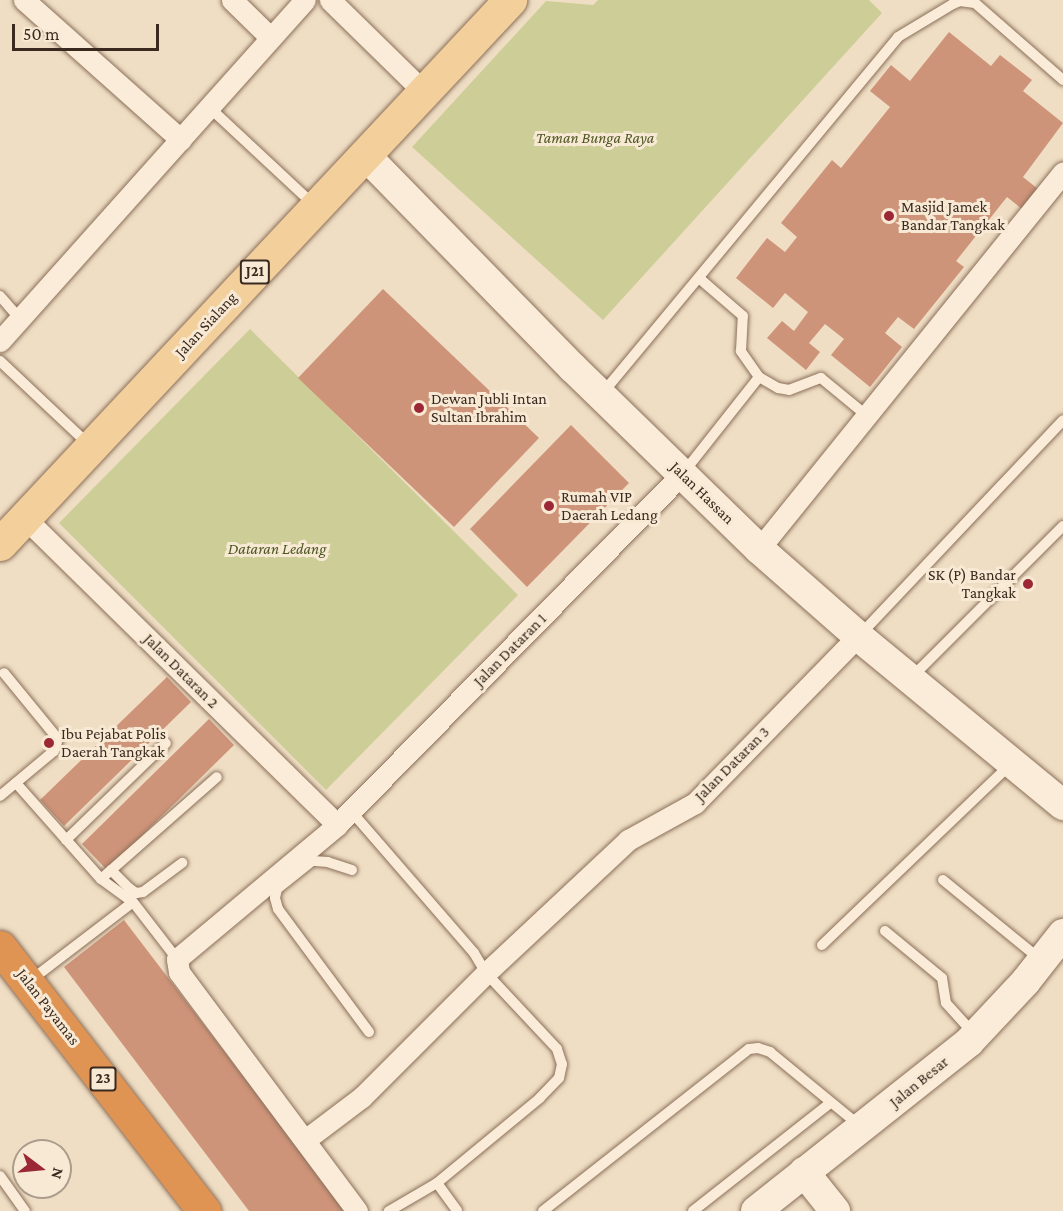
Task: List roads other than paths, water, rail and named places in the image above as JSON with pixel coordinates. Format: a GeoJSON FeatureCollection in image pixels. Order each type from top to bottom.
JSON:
{"type":"FeatureCollection","features":[{"type":"Feature","properties":{"kind":"highway","name":"Jalan Payamas"},"geometry":{"type":"LineString","coordinates":[[0,948],[29,982],[198,1209]]}},
{"type":"Feature","properties":{"kind":"main road","name":"Jalan Sialang"},"geometry":{"type":"LineString","coordinates":[[0,544],[510,0]]}},
{"type":"Feature","properties":{"kind":"street"},"geometry":{"type":"LineString","coordinates":[[24,0],[181,140]]}},
{"type":"Feature","properties":{"kind":"street"},"geometry":{"type":"LineString","coordinates":[[232,0],[271,38]]}},
{"type":"Feature","properties":{"kind":"street"},"geometry":{"type":"LineString","coordinates":[[0,341],[305,0]]}},
{"type":"Feature","properties":{"kind":"street"},"geometry":{"type":"LineString","coordinates":[[330,0],[423,92]]}},
{"type":"Feature","properties":{"kind":"street","name":"Jalan Hassan"},"geometry":{"type":"LineString","coordinates":[[365,155],[601,395],[759,549],[858,636],[1063,805]]}},
{"type":"Feature","properties":{"kind":"street"},"geometry":{"type":"LineString","coordinates":[[759,549],[1063,172]]}},
{"type":"Feature","properties":{"kind":"street","name":"Jalan Dataran 1"},"geometry":{"type":"LineString","coordinates":[[177,959],[344,818],[682,474]]}},
{"type":"Feature","properties":{"kind":"street","name":"Jalan Dataran 2"},"geometry":{"type":"LineString","coordinates":[[25,518],[344,818]]}},
{"type":"Feature","properties":{"kind":"street","name":"Jalan Dataran 3"},"geometry":{"type":"LineString","coordinates":[[305,1140],[362,1097],[486,973],[628,840],[695,803],[858,636]]}},
{"type":"Feature","properties":{"kind":"street","name":"Jalan Besar"},"geometry":{"type":"LineString","coordinates":[[756,1211],[975,1035],[1063,934]]}},
{"type":"Feature","properties":{"kind":"street"},"geometry":{"type":"LineString","coordinates":[[177,959],[180,972],[357,1211]]}},
{"type":"Feature","properties":{"kind":"street"},"geometry":{"type":"LineString","coordinates":[[804,1172],[835,1211]]}},
{"type":"Feature","properties":{"kind":"lane"},"geometry":{"type":"LineString","coordinates":[[601,395],[892,42],[953,4],[960,1],[975,3],[1063,80]]}},
{"type":"Feature","properties":{"kind":"lane"},"geometry":{"type":"LineString","coordinates":[[210,108],[316,207]]}},
{"type":"Feature","properties":{"kind":"lane"},"geometry":{"type":"LineString","coordinates":[[699,278],[742,316],[741,351],[759,377],[778,388],[789,390],[821,378],[866,416]]}},
{"type":"Feature","properties":{"kind":"lane"},"geometry":{"type":"LineString","coordinates":[[0,296],[20,319]]}},
{"type":"Feature","properties":{"kind":"lane"},"geometry":{"type":"LineString","coordinates":[[0,361],[91,447]]}},
{"type":"Feature","properties":{"kind":"lane"},"geometry":{"type":"LineString","coordinates":[[682,474],[759,377]]}},
{"type":"Feature","properties":{"kind":"lane"},"geometry":{"type":"LineString","coordinates":[[858,636],[1063,420]]}},
{"type":"Feature","properties":{"kind":"lane"},"geometry":{"type":"LineString","coordinates":[[911,678],[1063,526]]}},
{"type":"Feature","properties":{"kind":"lane"},"geometry":{"type":"LineString","coordinates":[[0,796],[54,751],[58,739],[4,673]]}},
{"type":"Feature","properties":{"kind":"lane"},"geometry":{"type":"LineString","coordinates":[[66,840],[166,743]]}},
{"type":"Feature","properties":{"kind":"lane"},"geometry":{"type":"LineString","coordinates":[[822,945],[1013,763]]}},
{"type":"Feature","properties":{"kind":"lane"},"geometry":{"type":"LineString","coordinates":[[101,879],[217,777]]}},
{"type":"Feature","properties":{"kind":"lane"},"geometry":{"type":"LineString","coordinates":[[15,783],[101,879],[133,902],[177,959]]}},
{"type":"Feature","properties":{"kind":"lane"},"geometry":{"type":"LineString","coordinates":[[344,818],[474,953],[486,973],[557,1049],[562,1064],[559,1078],[540,1098],[437,1184],[389,1211]]}},
{"type":"Feature","properties":{"kind":"lane"},"geometry":{"type":"LineString","coordinates":[[352,870],[328,862],[312,861],[277,889],[275,898],[278,909],[369,1032]]}},
{"type":"Feature","properties":{"kind":"lane"},"geometry":{"type":"LineString","coordinates":[[111,870],[136,893],[143,892],[182,863]]}},
{"type":"Feature","properties":{"kind":"lane"},"geometry":{"type":"LineString","coordinates":[[943,880],[1042,960]]}},
{"type":"Feature","properties":{"kind":"lane"},"geometry":{"type":"LineString","coordinates":[[29,982],[133,902]]}},
{"type":"Feature","properties":{"kind":"lane"},"geometry":{"type":"LineString","coordinates":[[885,931],[942,978],[946,1003],[975,1035]]}},
{"type":"Feature","properties":{"kind":"lane"},"geometry":{"type":"LineString","coordinates":[[543,1211],[749,1049],[758,1048],[770,1052],[862,1127]]}},
{"type":"Feature","properties":{"kind":"lane"},"geometry":{"type":"LineString","coordinates":[[693,1211],[830,1103]]}},
{"type":"Feature","properties":{"kind":"lane"},"geometry":{"type":"LineString","coordinates":[[0,1176],[25,1211]]}},
{"type":"Feature","properties":{"kind":"lane"},"geometry":{"type":"LineString","coordinates":[[437,1184],[457,1211]]}},
{"type":"Feature","properties":{"kind":"place","name":"Masjid Jamek Bandar Tangkak"},"geometry":{"type":"Point","coordinates":[889,216]}},
{"type":"Feature","properties":{"kind":"place","name":"Dewan Jubli Intan Sultan Ibrahim"},"geometry":{"type":"Point","coordinates":[419,408]}},
{"type":"Feature","properties":{"kind":"place","name":"Rumah VIP Daerah Ledang"},"geometry":{"type":"Point","coordinates":[549,506]}},
{"type":"Feature","properties":{"kind":"place","name":"SK (P) Bandar Tangkak"},"geometry":{"type":"Point","coordinates":[1028,584]}},
{"type":"Feature","properties":{"kind":"place","name":"Ibu Pejabat Polis Daerah Tangkak"},"geometry":{"type":"Point","coordinates":[49,743]}},
{"type":"Feature","properties":{"kind":"park label","name":"Taman Bunga Raya"},"geometry":{"type":"Point","coordinates":[595,138]}},
{"type":"Feature","properties":{"kind":"park label","name":"Dataran Ledang"},"geometry":{"type":"Point","coordinates":[277,549]}}]}
